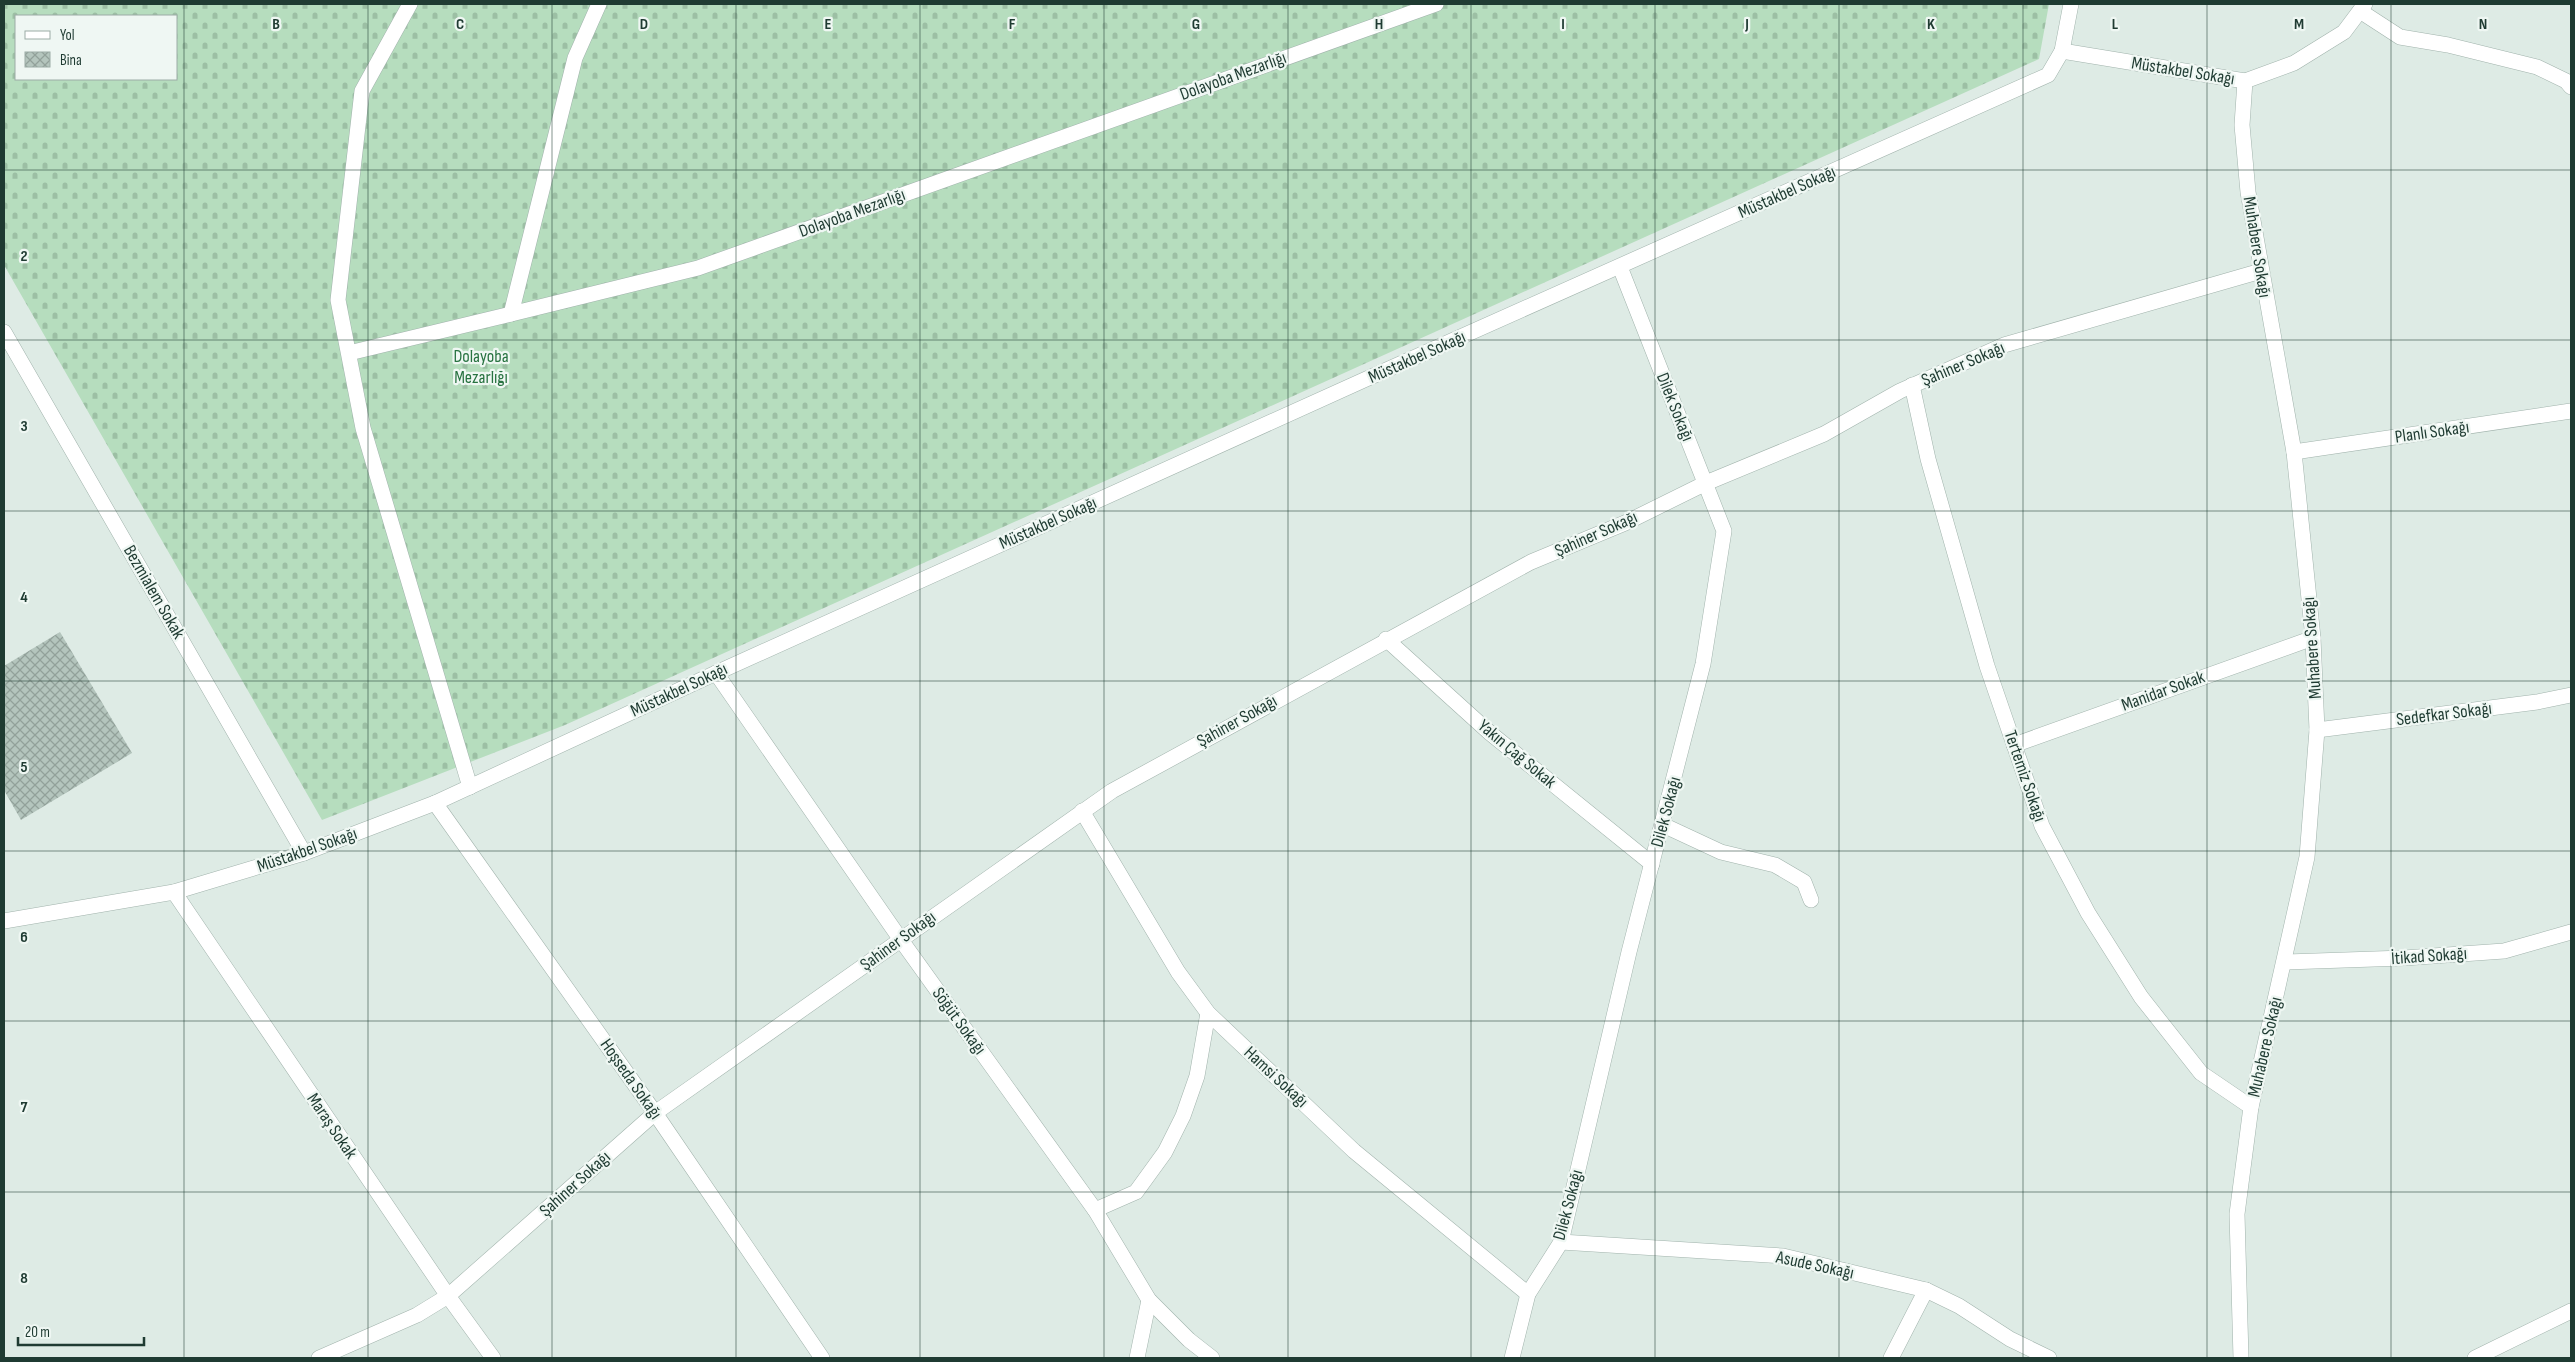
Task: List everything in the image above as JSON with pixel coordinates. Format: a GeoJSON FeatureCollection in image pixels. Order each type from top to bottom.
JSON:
{"type":"FeatureCollection","features":[{"type":"Feature","properties":{"kind":"street"},"geometry":{"type":"LineString","coordinates":[[410,4],[362,91],[338,300],[363,428],[470,787]]}},
{"type":"Feature","properties":{"kind":"street"},"geometry":{"type":"LineString","coordinates":[[510,314],[575,58],[599,4]]}},
{"type":"Feature","properties":{"kind":"street","name":"Dolayoba Mezarlığı"},"geometry":{"type":"LineString","coordinates":[[349,353],[698,268],[1406,9],[1436,4]]}},
{"type":"Feature","properties":{"kind":"street","name":"Müstakbel Sokağı"},"geometry":{"type":"LineString","coordinates":[[4,921],[174,892],[304,853],[435,803],[716,673],[1355,384],[2048,75],[2062,52],[2071,4]]}},
{"type":"Feature","properties":{"kind":"street"},"geometry":{"type":"LineString","coordinates":[[2245,81],[2294,62],[2344,32],[2362,8],[2400,37],[2448,45],[2538,67],[2566,81],[2571,87]]}},
{"type":"Feature","properties":{"kind":"street","name":"Müstakbel Sokağı"},"geometry":{"type":"LineString","coordinates":[[2062,52],[2245,81]]}},
{"type":"Feature","properties":{"kind":"street","name":"Muhabere Sokağı"},"geometry":{"type":"LineString","coordinates":[[2241,1358],[2237,1214],[2251,1107],[2307,857],[2317,730],[2313,638],[2294,452],[2248,192],[2242,125],[2245,81]]}},
{"type":"Feature","properties":{"kind":"street","name":"Dilek Sokağı"},"geometry":{"type":"LineString","coordinates":[[1512,1358],[1528,1294],[1561,1242],[1652,864],[1703,664],[1724,531],[1620,267]]}},
{"type":"Feature","properties":{"kind":"street","name":"Şahiner Sokağı"},"geometry":{"type":"LineString","coordinates":[[319,1358],[417,1315],[448,1296],[655,1113],[1112,790],[1531,562],[1625,522],[1706,483],[1824,434],[1912,385],[2004,345],[2261,271]]}},
{"type":"Feature","properties":{"kind":"street","name":"Bezmialem Sokak"},"geometry":{"type":"LineString","coordinates":[[4,332],[304,853]]}},
{"type":"Feature","properties":{"kind":"street","name":"Tertemiz Sokağı"},"geometry":{"type":"LineString","coordinates":[[1912,385],[1928,459],[1987,666],[2042,826],[2088,913],[2141,996],[2201,1073],[2251,1107]]}},
{"type":"Feature","properties":{"kind":"street","name":"Planlı Sokağı"},"geometry":{"type":"LineString","coordinates":[[2294,452],[2571,411]]}},
{"type":"Feature","properties":{"kind":"street","name":"Manidar Sokak"},"geometry":{"type":"LineString","coordinates":[[2014,745],[2313,638]]}},
{"type":"Feature","properties":{"kind":"street","name":"Yakın Çağ Sokak"},"geometry":{"type":"LineString","coordinates":[[1386,640],[1490,733],[1652,864]]}},
{"type":"Feature","properties":{"kind":"street","name":"Söğüt Sokağı"},"geometry":{"type":"LineString","coordinates":[[716,673],[901,940],[1095,1210],[1150,1300],[1189,1340],[1212,1358]]}},
{"type":"Feature","properties":{"kind":"street","name":"Sedefkar Sokağı"},"geometry":{"type":"LineString","coordinates":[[2317,730],[2537,702],[2571,695]]}},
{"type":"Feature","properties":{"kind":"street","name":"Hoşseda Sokağı"},"geometry":{"type":"LineString","coordinates":[[435,803],[655,1113],[822,1358]]}},
{"type":"Feature","properties":{"kind":"street","name":"Hamsi Sokağı"},"geometry":{"type":"LineString","coordinates":[[1082,811],[1178,972],[1208,1013],[1354,1151],[1528,1294]]}},
{"type":"Feature","properties":{"kind":"street"},"geometry":{"type":"LineString","coordinates":[[1662,825],[1721,852],[1775,865],[1804,882],[1811,900]]}},
{"type":"Feature","properties":{"kind":"street","name":"Maraş Sokak"},"geometry":{"type":"LineString","coordinates":[[174,892],[448,1296],[493,1358]]}},
{"type":"Feature","properties":{"kind":"street","name":"İtikad Sokağı"},"geometry":{"type":"LineString","coordinates":[[2284,962],[2404,958],[2504,951],[2571,932]]}},
{"type":"Feature","properties":{"kind":"street"},"geometry":{"type":"LineString","coordinates":[[1095,1210],[1136,1192],[1165,1152],[1183,1116],[1197,1076],[1208,1013]]}},
{"type":"Feature","properties":{"kind":"street","name":"Asude Sokağı"},"geometry":{"type":"LineString","coordinates":[[1561,1242],[1783,1256],[1926,1290],[1959,1306],[2010,1339],[2049,1358]]}},
{"type":"Feature","properties":{"kind":"street"},"geometry":{"type":"LineString","coordinates":[[1891,1358],[1926,1290]]}},
{"type":"Feature","properties":{"kind":"street"},"geometry":{"type":"LineString","coordinates":[[1137,1358],[1150,1300]]}},
{"type":"Feature","properties":{"kind":"street"},"geometry":{"type":"LineString","coordinates":[[2475,1358],[2571,1311]]}},
{"type":"Feature","properties":{"kind":"green space","name":"Dolayoba Mezarlığı"},"geometry":{"type":"Polygon","coordinates":[[[4,4],[2049,4],[2039,59],[565,725],[322,820],[4,265],[4,4]]]}},
{"type":"Feature","properties":{"kind":"building"},"geometry":{"type":"Polygon","coordinates":[[[60,632],[132,753],[21,820],[4,790],[4,666],[60,632]]]}}]}
